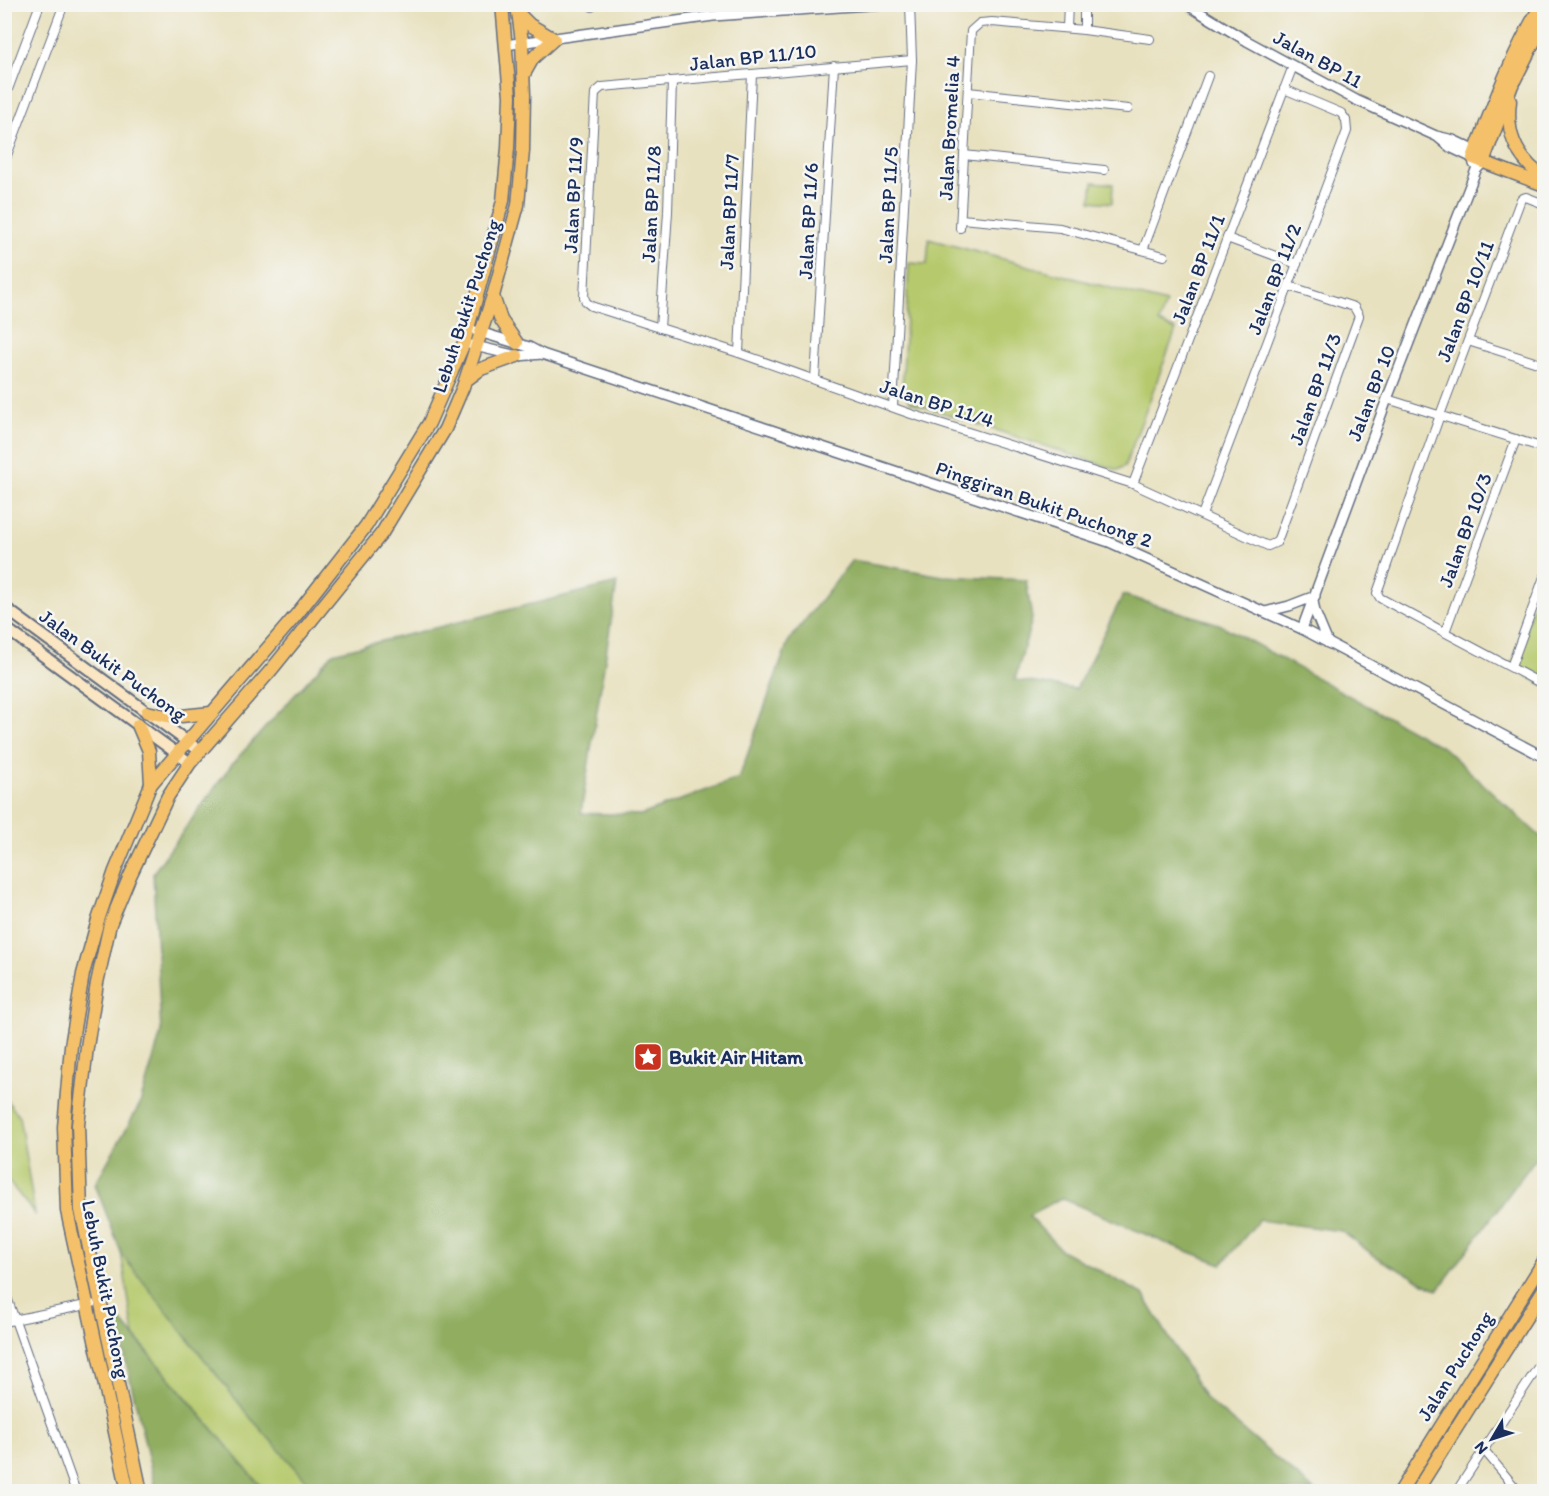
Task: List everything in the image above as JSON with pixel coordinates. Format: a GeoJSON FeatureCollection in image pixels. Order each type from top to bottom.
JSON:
{"type":"FeatureCollection","features":[{"type":"Feature","properties":{"kind":"main road","name":"Lebuh Bukit Puchong"},"geometry":{"type":"LineString","coordinates":[[104,922],[115,871],[151,784],[297,614],[366,526],[429,423],[464,343],[503,201],[510,96],[502,4]]}},
{"type":"Feature","properties":{"kind":"main road"},"geometry":{"type":"LineString","coordinates":[[1479,159],[1501,82],[1525,32],[1542,4]]}},
{"type":"Feature","properties":{"kind":"main road","name":"Lebuh Bukit Puchong"},"geometry":{"type":"LineString","coordinates":[[141,1491],[94,1303],[67,1210],[64,1127],[73,1036],[83,974],[104,922],[175,783],[272,669],[381,533],[445,429],[477,347],[518,205],[523,151],[523,78],[522,42],[517,9]]}},
{"type":"Feature","properties":{"kind":"main road"},"geometry":{"type":"LineString","coordinates":[[517,9],[530,25],[554,39],[533,58],[523,78]]}},
{"type":"Feature","properties":{"kind":"main road"},"geometry":{"type":"LineString","coordinates":[[1479,159],[1512,85],[1545,22]]}},
{"type":"Feature","properties":{"kind":"main road"},"geometry":{"type":"LineString","coordinates":[[1512,85],[1509,110],[1511,133],[1522,158],[1543,178]]}},
{"type":"Feature","properties":{"kind":"main road"},"geometry":{"type":"LineString","coordinates":[[1479,159],[1543,178]]}},
{"type":"Feature","properties":{"kind":"main road"},"geometry":{"type":"LineString","coordinates":[[493,296],[501,320],[517,343]]}},
{"type":"Feature","properties":{"kind":"main road"},"geometry":{"type":"LineString","coordinates":[[465,381],[482,369],[518,356]]}},
{"type":"Feature","properties":{"kind":"main road","name":"Jalan Bukit Puchong"},"geometry":{"type":"LineString","coordinates":[[6,611],[200,751]]}},
{"type":"Feature","properties":{"kind":"main road","name":"Jalan Bukit Puchong"},"geometry":{"type":"LineString","coordinates":[[4,627],[190,764]]}},
{"type":"Feature","properties":{"kind":"main road"},"geometry":{"type":"LineString","coordinates":[[147,712],[171,717],[211,713]]}},
{"type":"Feature","properties":{"kind":"main road"},"geometry":{"type":"LineString","coordinates":[[138,725],[149,751],[151,784]]}},
{"type":"Feature","properties":{"kind":"main road","name":"Jalan Puchong"},"geometry":{"type":"LineString","coordinates":[[1400,1491],[1545,1261]]}},
{"type":"Feature","properties":{"kind":"main road","name":"Jalan Puchong"},"geometry":{"type":"LineString","coordinates":[[1416,1491],[1545,1289]]}},
{"type":"Feature","properties":{"kind":"main road","name":"Lebuh Bukit Puchong"},"geometry":{"type":"LineString","coordinates":[[94,1303],[128,1491]]}},
{"type":"Feature","properties":{"kind":"street"},"geometry":{"type":"LineString","coordinates":[[4,100],[8,81],[40,4]]}},
{"type":"Feature","properties":{"kind":"street"},"geometry":{"type":"LineString","coordinates":[[4,163],[64,4]]}},
{"type":"Feature","properties":{"kind":"street"},"geometry":{"type":"LineString","coordinates":[[505,45],[713,16],[882,4]]}},
{"type":"Feature","properties":{"kind":"street","name":"Jalan BP 11/5"},"geometry":{"type":"LineString","coordinates":[[893,407],[912,60],[910,4]]}},
{"type":"Feature","properties":{"kind":"street"},"geometry":{"type":"LineString","coordinates":[[1068,4],[1067,28],[1150,39]]}},
{"type":"Feature","properties":{"kind":"street"},"geometry":{"type":"LineString","coordinates":[[1084,4],[1084,30]]}},
{"type":"Feature","properties":{"kind":"street","name":"Jalan BP 11"},"geometry":{"type":"LineString","coordinates":[[1186,4],[1356,100],[1436,136],[1450,147],[1479,159]]}},
{"type":"Feature","properties":{"kind":"street","name":"Jalan Bromelia 4"},"geometry":{"type":"LineString","coordinates":[[1067,28],[992,22],[980,23],[971,31],[960,223],[1060,228],[1143,250]]}},
{"type":"Feature","properties":{"kind":"street","name":"Jalan BP 11/10"},"geometry":{"type":"LineString","coordinates":[[598,89],[912,60]]}},
{"type":"Feature","properties":{"kind":"street","name":"Jalan BP 11/6"},"geometry":{"type":"LineString","coordinates":[[815,379],[834,66]]}},
{"type":"Feature","properties":{"kind":"street","name":"Jalan BP 11/1"},"geometry":{"type":"LineString","coordinates":[[1133,484],[1293,66]]}},
{"type":"Feature","properties":{"kind":"street","name":"Jalan BP 11/7"},"geometry":{"type":"LineString","coordinates":[[739,353],[752,74]]}},
{"type":"Feature","properties":{"kind":"street"},"geometry":{"type":"LineString","coordinates":[[1164,256],[1143,250],[1208,76]]}},
{"type":"Feature","properties":{"kind":"street","name":"Jalan BP 11/8"},"geometry":{"type":"LineString","coordinates":[[660,328],[668,212],[672,82]]}},
{"type":"Feature","properties":{"kind":"street","name":"Jalan BP 11/9"},"geometry":{"type":"LineString","coordinates":[[586,302],[584,297],[595,93],[598,89]]}},
{"type":"Feature","properties":{"kind":"street","name":"Jalan BP 11/2"},"geometry":{"type":"LineString","coordinates":[[1202,515],[1347,131],[1346,120],[1341,113],[1284,89]]}},
{"type":"Feature","properties":{"kind":"street"},"geometry":{"type":"LineString","coordinates":[[968,92],[1128,109]]}},
{"type":"Feature","properties":{"kind":"street"},"geometry":{"type":"LineString","coordinates":[[964,155],[1104,170]]}},
{"type":"Feature","properties":{"kind":"street","name":"Jalan BP 10"},"geometry":{"type":"LineString","coordinates":[[1302,629],[1479,159]]}},
{"type":"Feature","properties":{"kind":"street","name":"Jalan BP 10/11"},"geometry":{"type":"LineString","coordinates":[[1445,632],[1378,596],[1440,415],[1521,199],[1526,197],[1545,204]]}},
{"type":"Feature","properties":{"kind":"street"},"geometry":{"type":"LineString","coordinates":[[1227,238],[1297,264]]}},
{"type":"Feature","properties":{"kind":"street","name":"Jalan BP 11/3"},"geometry":{"type":"LineString","coordinates":[[1272,545],[1281,531],[1359,316],[1354,307],[1289,286]]}},
{"type":"Feature","properties":{"kind":"street","name":"Jalan BP 11/4"},"geometry":{"type":"LineString","coordinates":[[586,302],[591,306],[739,353],[893,407],[1133,484],[1268,546],[1272,545]]}},
{"type":"Feature","properties":{"kind":"street","name":"Pinggiran Bukit Puchong 2"},"geometry":{"type":"LineString","coordinates":[[468,328],[1109,542],[1302,629],[1545,757]]}},
{"type":"Feature","properties":{"kind":"street"},"geometry":{"type":"LineString","coordinates":[[1468,341],[1543,365],[1545,355]]}},
{"type":"Feature","properties":{"kind":"street","name":"Pinggiran Bukit Puchong 2"},"geometry":{"type":"LineString","coordinates":[[464,343],[518,356],[542,354]]}},
{"type":"Feature","properties":{"kind":"street"},"geometry":{"type":"LineString","coordinates":[[1387,399],[1545,448]]}},
{"type":"Feature","properties":{"kind":"street","name":"Jalan BP 10/3"},"geometry":{"type":"LineString","coordinates":[[1445,632],[1515,439]]}},
{"type":"Feature","properties":{"kind":"street"},"geometry":{"type":"LineString","coordinates":[[1511,668],[1545,577]]}},
{"type":"Feature","properties":{"kind":"street"},"geometry":{"type":"LineString","coordinates":[[1265,612],[1314,598],[1315,612],[1328,643]]}},
{"type":"Feature","properties":{"kind":"street"},"geometry":{"type":"LineString","coordinates":[[1445,632],[1545,685]]}},
{"type":"Feature","properties":{"kind":"street"},"geometry":{"type":"LineString","coordinates":[[4,1289],[76,1491]]}},
{"type":"Feature","properties":{"kind":"street"},"geometry":{"type":"LineString","coordinates":[[4,1322],[94,1303]]}},
{"type":"Feature","properties":{"kind":"street"},"geometry":{"type":"LineString","coordinates":[[1456,1491],[1543,1364]]}},
{"type":"Feature","properties":{"kind":"street"},"geometry":{"type":"LineString","coordinates":[[1484,1449],[1519,1491]]}},
{"type":"Feature","properties":{"kind":"green space"},"geometry":{"type":"Polygon","coordinates":[[[1093,182],[1113,184],[1112,203],[1091,201],[1093,182]]]}},
{"type":"Feature","properties":{"kind":"green space"},"geometry":{"type":"Polygon","coordinates":[[[929,239],[1166,303],[1159,323],[1176,330],[1125,466],[1118,470],[910,402],[902,390],[909,263],[927,264],[929,239]]]}},
{"type":"Feature","properties":{"kind":"green space"},"geometry":{"type":"Polygon","coordinates":[[[852,560],[943,576],[1026,580],[1032,619],[1015,680],[1076,689],[1123,595],[1219,624],[1444,748],[1544,840],[1544,1147],[1438,1290],[1379,1259],[1341,1231],[1259,1220],[1222,1264],[1168,1244],[1061,1198],[1029,1216],[1061,1250],[1143,1294],[1205,1398],[1315,1491],[316,1491],[249,1416],[122,1255],[95,1184],[140,1104],[161,1033],[153,873],[232,764],[333,653],[617,583],[581,813],[641,815],[739,778],[788,642],[852,560]]]}},
{"type":"Feature","properties":{"kind":"green space"},"geometry":{"type":"Polygon","coordinates":[[[1544,577],[1544,685],[1511,667],[1544,577]]]}},
{"type":"Feature","properties":{"kind":"green space"},"geometry":{"type":"Polygon","coordinates":[[[5,1098],[19,1116],[35,1214],[5,1177],[5,1098]]]}},
{"type":"Feature","properties":{"kind":"green space"},"geometry":{"type":"Polygon","coordinates":[[[119,1239],[330,1491],[265,1491],[134,1335],[119,1239]]]}},
{"type":"Feature","properties":{"kind":"green space"},"geometry":{"type":"Polygon","coordinates":[[[115,1314],[265,1491],[156,1491],[115,1314]]]}},
{"type":"Feature","properties":{"kind":"place","name":"Bukit Air Hitam"},"geometry":{"type":"Point","coordinates":[648,1057]}}]}
